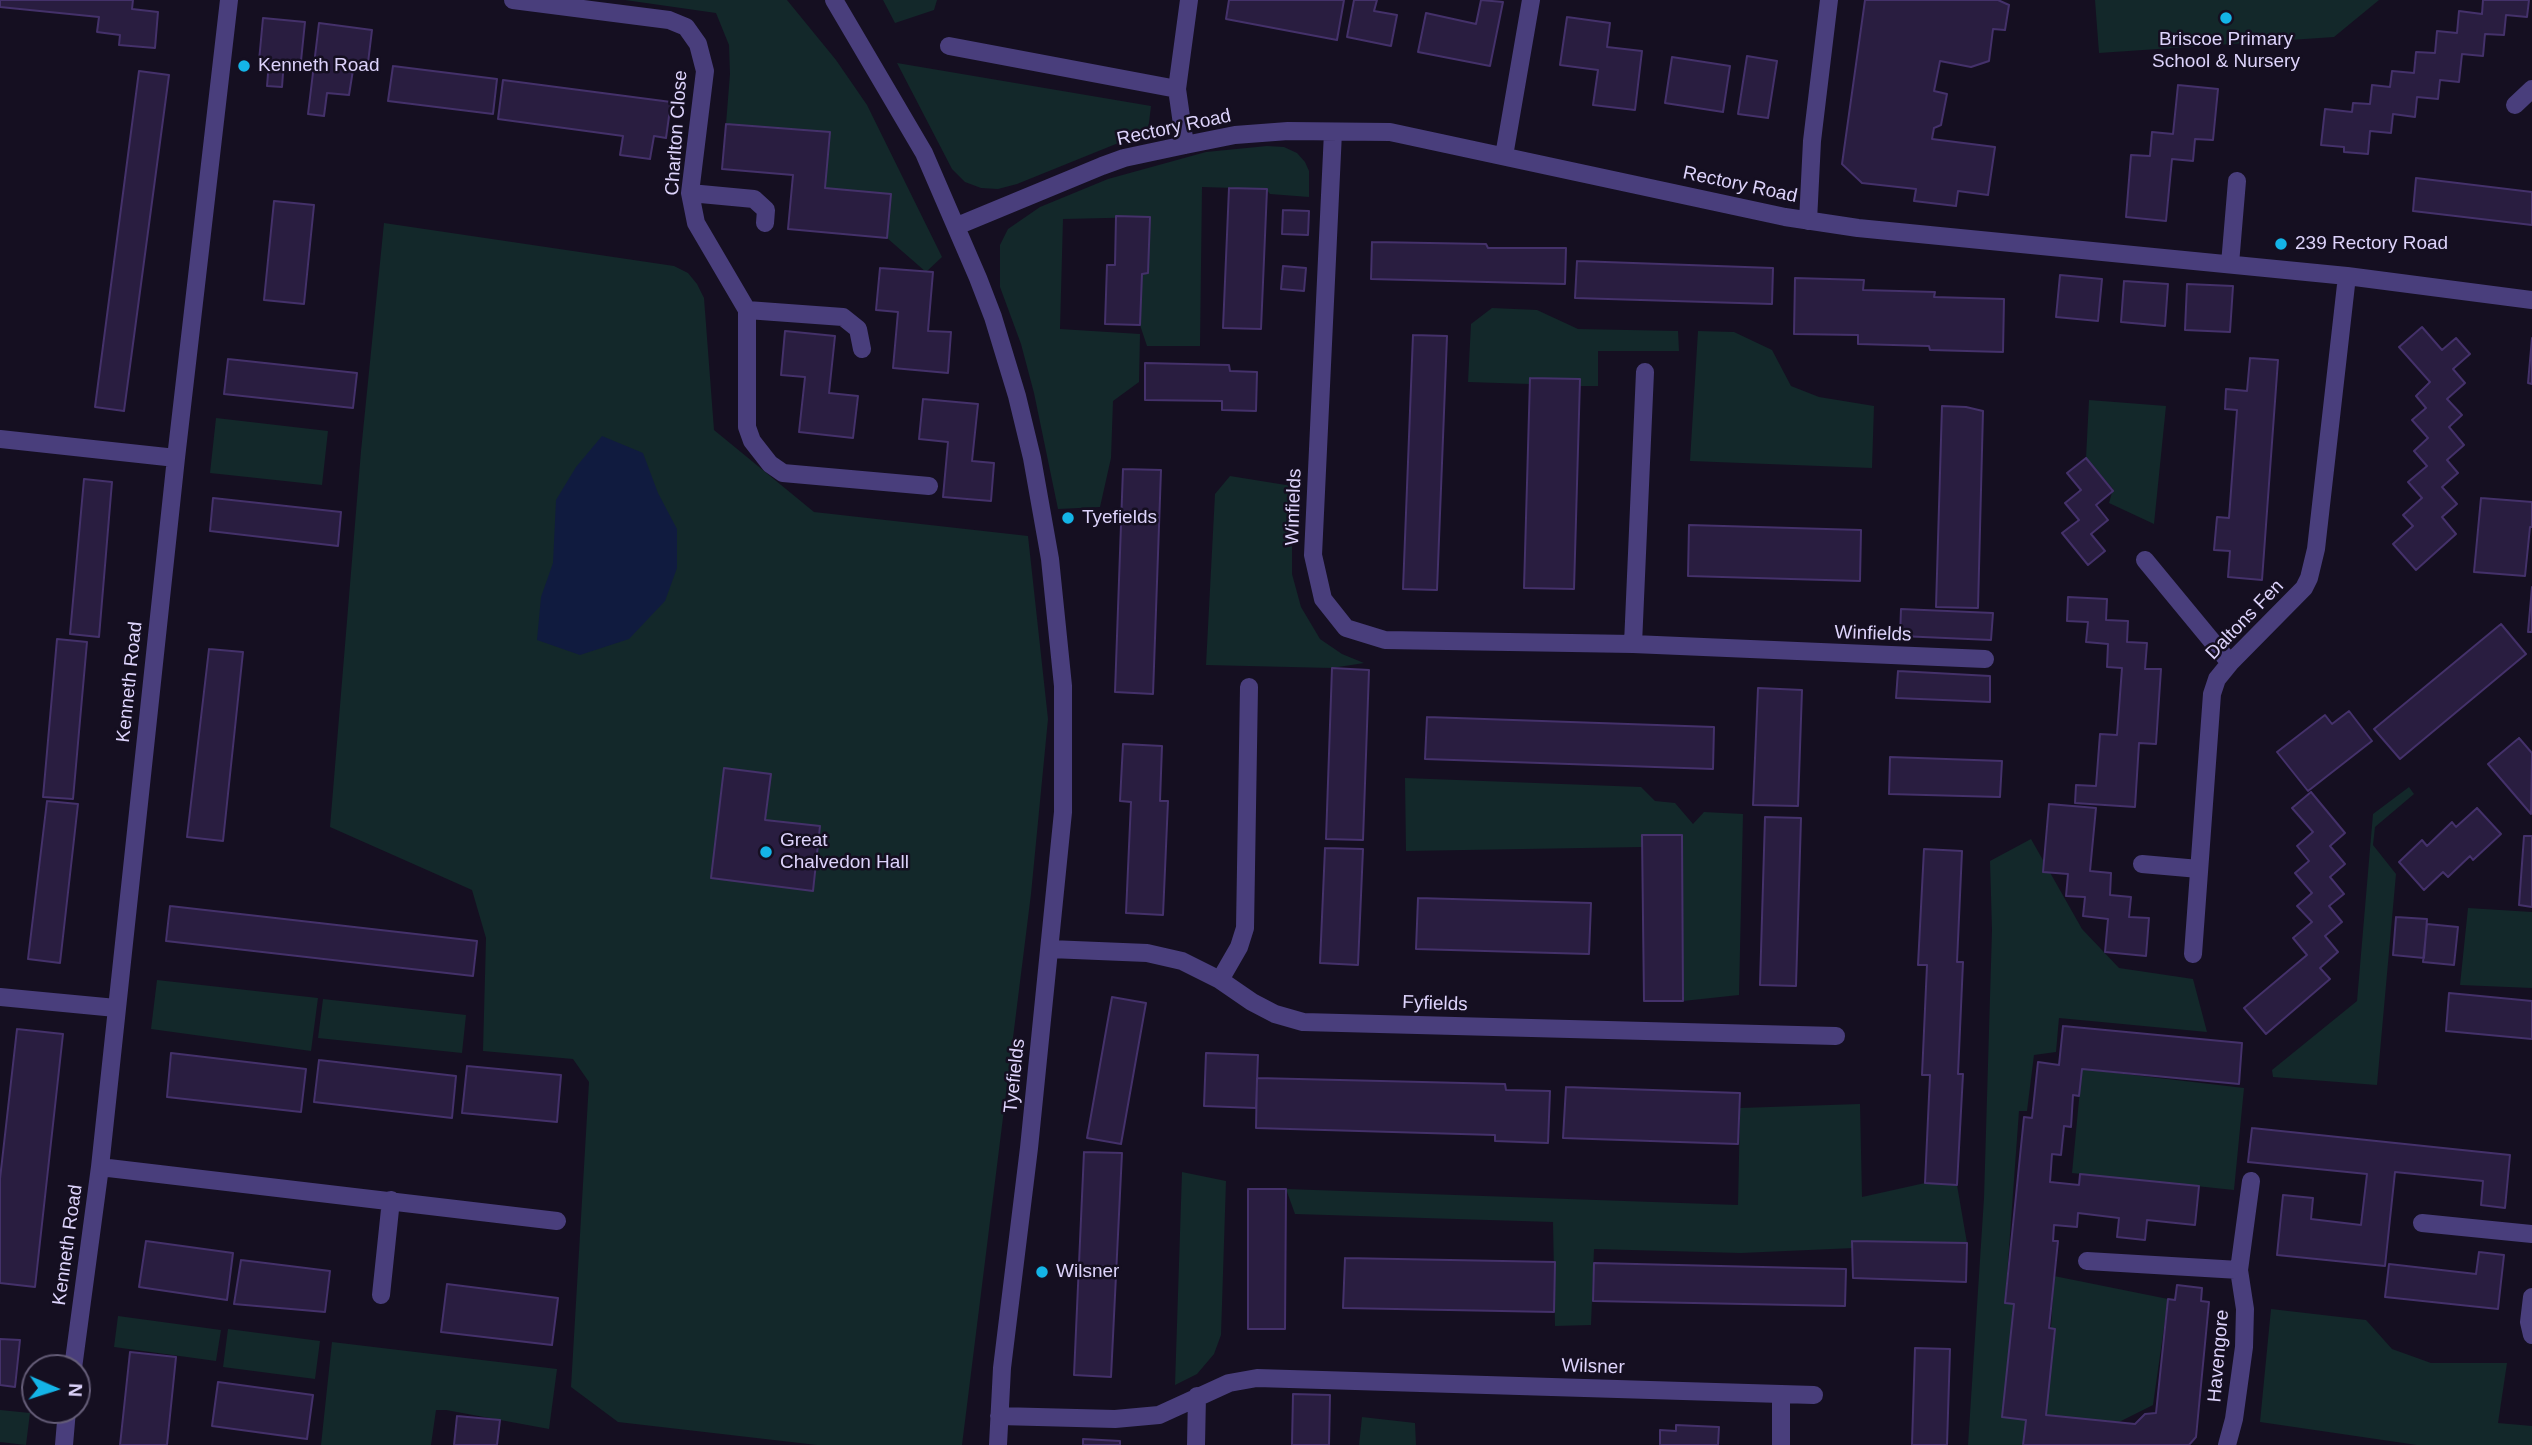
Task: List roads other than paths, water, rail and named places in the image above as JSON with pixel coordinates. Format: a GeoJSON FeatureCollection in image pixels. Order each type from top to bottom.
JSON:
{"type":"FeatureCollection","features":[{"type":"Feature","properties":{"kind":"street","name":"Kenneth Road"},"geometry":{"type":"LineString","coordinates":[[75,1354],[100,1167],[176,458],[229,0]]}},
{"type":"Feature","properties":{"kind":"street","name":"Charlton Close"},"geometry":{"type":"LineString","coordinates":[[513,0],[669,20],[686,27],[698,44],[705,71],[690,194],[696,223],[747,310]]}},
{"type":"Feature","properties":{"kind":"street","name":"Tyefields"},"geometry":{"type":"LineString","coordinates":[[834,0],[924,153],[957,226],[993,317],[1032,458],[1050,559],[1063,686],[1063,812],[1002,1368],[998,1445]]}},
{"type":"Feature","properties":{"kind":"street"},"geometry":{"type":"LineString","coordinates":[[1185,145],[1177,89],[1189,0]]}},
{"type":"Feature","properties":{"kind":"street"},"geometry":{"type":"LineString","coordinates":[[1504,156],[1531,0]]}},
{"type":"Feature","properties":{"kind":"street"},"geometry":{"type":"LineString","coordinates":[[1808,220],[1812,141],[1829,0]]}},
{"type":"Feature","properties":{"kind":"street","name":"Rectory Road"},"geometry":{"type":"LineString","coordinates":[[949,46],[1177,89]]}},
{"type":"Feature","properties":{"kind":"street"},"geometry":{"type":"LineString","coordinates":[[2515,105],[2532,89]]}},
{"type":"Feature","properties":{"kind":"street","name":"Rectory Road"},"geometry":{"type":"LineString","coordinates":[[957,226],[1113,162],[1185,145],[1235,135],[1288,131],[1390,132],[1808,220],[1937,238],[2347,276],[2532,300]]}},
{"type":"Feature","properties":{"kind":"street","name":"Winfields"},"geometry":{"type":"LineString","coordinates":[[1333,132],[1313,555],[1322,599],[1346,628],[1385,640],[1633,644],[1985,659]]}},
{"type":"Feature","properties":{"kind":"street"},"geometry":{"type":"LineString","coordinates":[[2231,264],[2237,181]]}},
{"type":"Feature","properties":{"kind":"street"},"geometry":{"type":"LineString","coordinates":[[690,194],[754,199],[766,210],[765,223]]}},
{"type":"Feature","properties":{"kind":"street","name":"Daltons Fen"},"geometry":{"type":"LineString","coordinates":[[2193,954],[2212,694],[2217,679],[2230,663],[2304,588],[2309,578],[2316,548],[2347,276]]}},
{"type":"Feature","properties":{"kind":"street"},"geometry":{"type":"LineString","coordinates":[[862,349],[858,329],[843,317],[747,310],[747,427],[752,442],[770,464],[783,472],[929,486]]}},
{"type":"Feature","properties":{"kind":"street"},"geometry":{"type":"LineString","coordinates":[[1633,644],[1645,372]]}},
{"type":"Feature","properties":{"kind":"street"},"geometry":{"type":"LineString","coordinates":[[0,439],[176,458]]}},
{"type":"Feature","properties":{"kind":"street"},"geometry":{"type":"LineString","coordinates":[[2146,560],[2230,663]]}},
{"type":"Feature","properties":{"kind":"street"},"geometry":{"type":"LineString","coordinates":[[1220,980],[1239,947],[1245,928],[1249,687]]}},
{"type":"Feature","properties":{"kind":"street"},"geometry":{"type":"LineString","coordinates":[[2142,864],[2199,869]]}},
{"type":"Feature","properties":{"kind":"street","name":"Fyfields"},"geometry":{"type":"LineString","coordinates":[[1050,949],[1147,953],[1182,961],[1220,980],[1275,1014],[1303,1022],[1836,1036]]}},
{"type":"Feature","properties":{"kind":"street"},"geometry":{"type":"LineString","coordinates":[[0,998],[116,1007]]}},
{"type":"Feature","properties":{"kind":"street"},"geometry":{"type":"LineString","coordinates":[[100,1167],[557,1221]]}},
{"type":"Feature","properties":{"kind":"street","name":"Havengore"},"geometry":{"type":"LineString","coordinates":[[2227,1445],[2234,1419],[2244,1347],[2245,1309],[2239,1270],[2251,1181]]}},
{"type":"Feature","properties":{"kind":"street"},"geometry":{"type":"LineString","coordinates":[[381,1295],[391,1200]]}},
{"type":"Feature","properties":{"kind":"street"},"geometry":{"type":"LineString","coordinates":[[2422,1223],[2532,1234]]}},
{"type":"Feature","properties":{"kind":"street"},"geometry":{"type":"LineString","coordinates":[[2087,1261],[2239,1270]]}},
{"type":"Feature","properties":{"kind":"street"},"geometry":{"type":"LineString","coordinates":[[2532,1297],[2529,1322],[2532,1335]]}},
{"type":"Feature","properties":{"kind":"street","name":"Wilsner"},"geometry":{"type":"LineString","coordinates":[[999,1416],[1126,1418],[1159,1415],[1229,1383],[1257,1378],[1814,1395]]}},
{"type":"Feature","properties":{"kind":"street"},"geometry":{"type":"LineString","coordinates":[[1781,1394],[1781,1445]]}},
{"type":"Feature","properties":{"kind":"street"},"geometry":{"type":"LineString","coordinates":[[1196,1445],[1197,1396]]}},
{"type":"Feature","properties":{"kind":"street"},"geometry":{"type":"LineString","coordinates":[[64,1445],[66,1424]]}},
{"type":"Feature","properties":{"kind":"water"},"geometry":{"type":"Polygon","coordinates":[[[602,436],[643,453],[658,493],[677,529],[677,568],[665,601],[629,639],[580,655],[537,640],[541,597],[553,563],[556,500],[576,467],[602,436]]]}},
{"type":"Feature","properties":{"kind":"place","name":"Briscoe Primary School & Nursery"},"geometry":{"type":"Point","coordinates":[2226,18]}},
{"type":"Feature","properties":{"kind":"place","name":"Kenneth Road"},"geometry":{"type":"Point","coordinates":[244,66]}},
{"type":"Feature","properties":{"kind":"place","name":"239 Rectory Road"},"geometry":{"type":"Point","coordinates":[2281,244]}},
{"type":"Feature","properties":{"kind":"place","name":"Tyefields"},"geometry":{"type":"Point","coordinates":[1068,518]}},
{"type":"Feature","properties":{"kind":"place","name":"Great Chalvedon Hall"},"geometry":{"type":"Point","coordinates":[766,852]}},
{"type":"Feature","properties":{"kind":"place","name":"Wilsner"},"geometry":{"type":"Point","coordinates":[1042,1272]}}]}
